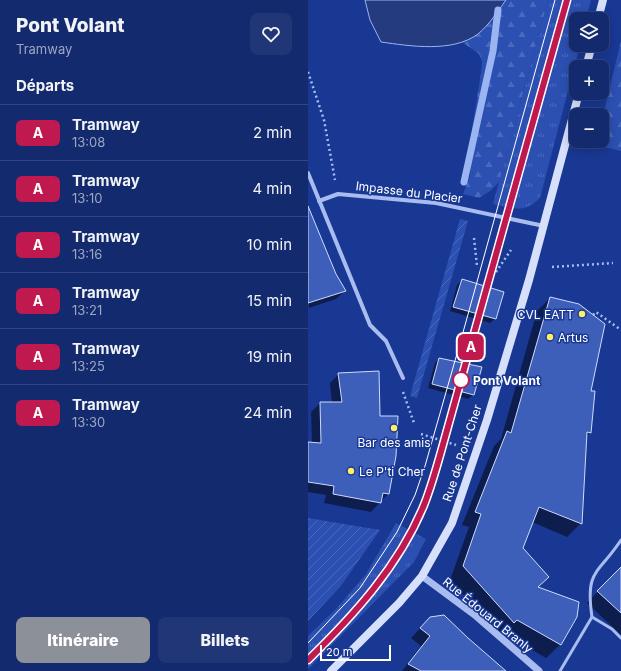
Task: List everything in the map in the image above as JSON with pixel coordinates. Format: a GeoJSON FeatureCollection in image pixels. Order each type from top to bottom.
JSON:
{"type":"FeatureCollection","features":[{"type":"Feature","properties":{"kind":"main road"},"geometry":{"type":"LineString","coordinates":[[600,12],[603,0]]}},
{"type":"Feature","properties":{"kind":"main road","name":"Rue de Pont-Cher"},"geometry":{"type":"LineString","coordinates":[[331,671],[399,603],[422,576],[452,523],[544,226],[577,100]]}},
{"type":"Feature","properties":{"kind":"street"},"geometry":{"type":"LineString","coordinates":[[308,173],[318,201],[370,325],[386,341],[403,378]]}},
{"type":"Feature","properties":{"kind":"street","name":"Impasse du Placier"},"geometry":{"type":"LineString","coordinates":[[318,201],[338,194],[436,204],[544,226]]}},
{"type":"Feature","properties":{"kind":"street","name":"Rue Édouard Branly"},"geometry":{"type":"LineString","coordinates":[[422,576],[470,611],[539,671]]}},
{"type":"Feature","properties":{"kind":"lane"},"geometry":{"type":"LineString","coordinates":[[560,671],[592,617],[589,598],[591,581],[596,571],[621,540]]}},
{"type":"Feature","properties":{"kind":"lane"},"geometry":{"type":"LineString","coordinates":[[592,617],[612,629],[621,638]]}},
{"type":"Feature","properties":{"kind":"path"},"geometry":{"type":"LineString","coordinates":[[308,72],[324,120],[338,194]]}},
{"type":"Feature","properties":{"kind":"path"},"geometry":{"type":"LineString","coordinates":[[474,238],[478,266]]}},
{"type":"Feature","properties":{"kind":"path"},"geometry":{"type":"LineString","coordinates":[[496,272],[511,250]]}},
{"type":"Feature","properties":{"kind":"path"},"geometry":{"type":"LineString","coordinates":[[552,267],[613,263]]}},
{"type":"Feature","properties":{"kind":"path"},"geometry":{"type":"LineString","coordinates":[[593,315],[596,312],[621,330]]}},
{"type":"Feature","properties":{"kind":"path"},"geometry":{"type":"LineString","coordinates":[[403,378],[403,396],[414,423]]}},
{"type":"Feature","properties":{"kind":"path"},"geometry":{"type":"LineString","coordinates":[[421,434],[456,445]]}},
{"type":"Feature","properties":{"kind":"green space"},"geometry":{"type":"Polygon","coordinates":[[[506,0],[548,0],[499,182],[490,191],[479,198],[463,194],[470,176],[472,130],[482,61],[479,54],[462,42],[478,33],[506,0]]]}},
{"type":"Feature","properties":{"kind":"green space"},"geometry":{"type":"Polygon","coordinates":[[[548,0],[591,0],[588,12],[569,12],[569,52],[578,52],[576,60],[569,60],[569,87],[540,198],[529,206],[523,208],[512,208],[493,204],[548,0]]]}},
{"type":"Feature","properties":{"kind":"green space"},"geometry":{"type":"Polygon","coordinates":[[[621,41],[621,151],[608,148],[609,108],[605,108],[607,100],[609,100],[609,91],[621,41]]]}},
{"type":"Feature","properties":{"kind":"green space"},"geometry":{"type":"Polygon","coordinates":[[[460,219],[468,221],[417,398],[410,396],[460,219]]]}},
{"type":"Feature","properties":{"kind":"green space"},"geometry":{"type":"Polygon","coordinates":[[[308,518],[380,530],[340,587],[308,621],[308,518]]]}},
{"type":"Feature","properties":{"kind":"green space"},"geometry":{"type":"Polygon","coordinates":[[[396,523],[426,539],[414,562],[308,669],[308,636],[337,608],[366,574],[396,523]]]}},
{"type":"Feature","properties":{"kind":"shaded area"},"geometry":{"type":"Polygon","coordinates":[[[365,0],[506,0],[490,22],[478,34],[468,40],[456,44],[431,47],[381,42],[370,20],[365,0]]]}},
{"type":"Feature","properties":{"kind":"building"},"geometry":{"type":"Polygon","coordinates":[[[308,206],[336,274],[346,291],[308,303],[308,206]]]}},
{"type":"Feature","properties":{"kind":"building"},"geometry":{"type":"Polygon","coordinates":[[[462,279],[504,292],[496,319],[453,307],[462,279]]]}},
{"type":"Feature","properties":{"kind":"building"},"geometry":{"type":"Polygon","coordinates":[[[550,297],[579,304],[605,324],[591,391],[595,391],[591,433],[587,432],[582,524],[539,507],[523,548],[549,577],[538,587],[579,602],[577,617],[561,645],[517,620],[514,623],[463,566],[481,514],[475,512],[507,431],[511,433],[550,297]]]}},
{"type":"Feature","properties":{"kind":"building"},"geometry":{"type":"Polygon","coordinates":[[[439,358],[482,367],[474,395],[432,384],[439,358]]]}},
{"type":"Feature","properties":{"kind":"building"},"geometry":{"type":"Polygon","coordinates":[[[379,371],[380,416],[398,416],[396,456],[389,494],[383,493],[381,503],[333,494],[334,486],[308,482],[308,442],[321,443],[320,402],[342,402],[338,373],[379,371]]]}},
{"type":"Feature","properties":{"kind":"building"},"geometry":{"type":"Polygon","coordinates":[[[621,567],[621,613],[597,591],[621,567]]]}},
{"type":"Feature","properties":{"kind":"building"},"geometry":{"type":"Polygon","coordinates":[[[444,615],[506,671],[421,671],[408,664],[430,636],[420,628],[430,617],[444,615]]]}},
{"type":"Feature","properties":{"kind":"waterway"},"geometry":{"type":"LineString","coordinates":[[464,182],[493,51],[498,10]]}},
{"type":"Feature","properties":{"kind":"tram line"},"geometry":{"type":"LineString","coordinates":[[308,643],[360,588],[397,532],[415,495],[425,466],[462,336],[555,0]]}},
{"type":"Feature","properties":{"kind":"tram line"},"geometry":{"type":"LineString","coordinates":[[308,660],[342,625],[374,588],[402,548],[424,505],[432,482],[567,0]]}},
{"type":"Feature","properties":{"kind":"tram line","name":"A"},"geometry":{"type":"LineString","coordinates":[[308,660],[344,624],[369,595],[392,564],[424,505],[444,441],[567,0]]}},
{"type":"Feature","properties":{"kind":"place","name":"CVL EATT"},"geometry":{"type":"Point","coordinates":[582,314]}},
{"type":"Feature","properties":{"kind":"place","name":"Artus"},"geometry":{"type":"Point","coordinates":[550,337]}},
{"type":"Feature","properties":{"kind":"place","name":"Pont Volant"},"geometry":{"type":"Point","coordinates":[461,380]}},
{"type":"Feature","properties":{"kind":"place","name":"Bar des amis"},"geometry":{"type":"Point","coordinates":[394,428]}},
{"type":"Feature","properties":{"kind":"place","name":"Le P'ti Cher"},"geometry":{"type":"Point","coordinates":[351,471]}}]}
